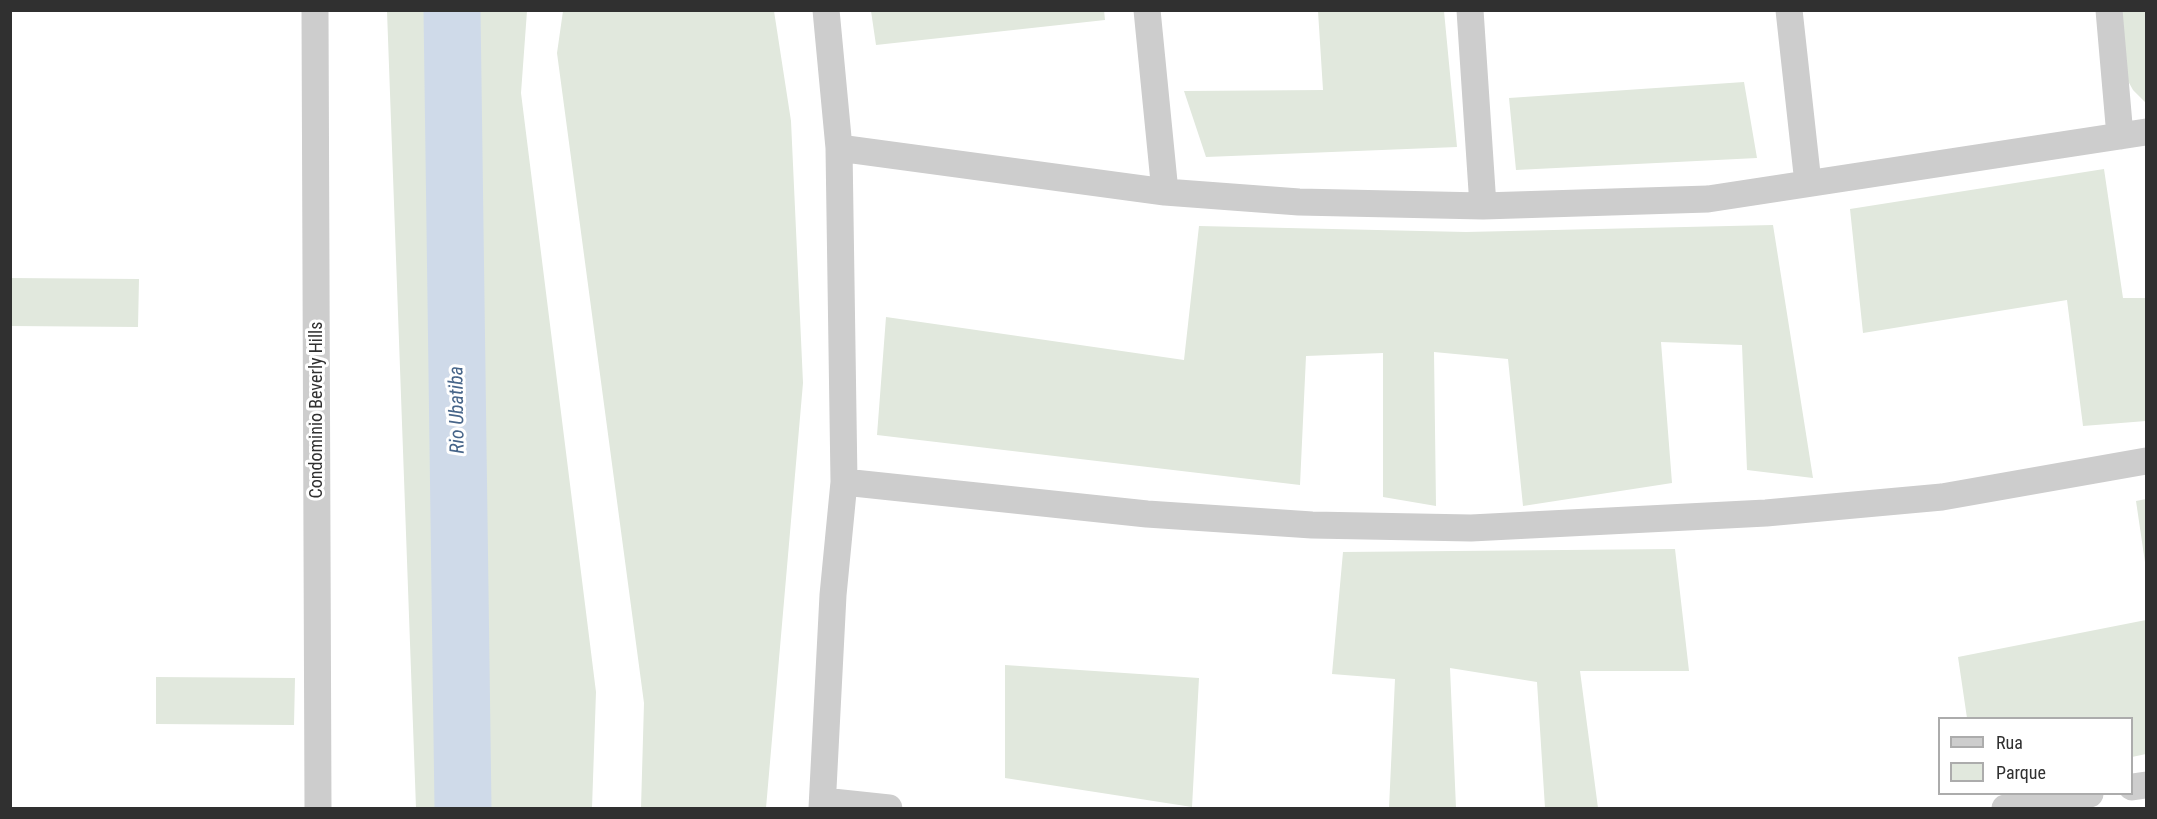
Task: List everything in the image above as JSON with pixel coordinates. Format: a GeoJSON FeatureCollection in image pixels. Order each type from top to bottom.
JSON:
{"type":"FeatureCollection","features":[{"type":"Feature","properties":{"kind":"street","name":"Condominio Beverly Hills"},"geometry":{"type":"LineString","coordinates":[[315,10],[318,808]]}},
{"type":"Feature","properties":{"kind":"street"},"geometry":{"type":"LineString","coordinates":[[826,10],[839,148],[844,482],[833,595],[823,805],[889,808]]}},
{"type":"Feature","properties":{"kind":"street"},"geometry":{"type":"LineString","coordinates":[[1147,10],[1165,192]]}},
{"type":"Feature","properties":{"kind":"street"},"geometry":{"type":"LineString","coordinates":[[1470,10],[1483,206]]}},
{"type":"Feature","properties":{"kind":"street"},"geometry":{"type":"LineString","coordinates":[[1789,10],[1808,183]]}},
{"type":"Feature","properties":{"kind":"street"},"geometry":{"type":"LineString","coordinates":[[839,148],[1165,192],[1299,202],[1483,206],[1708,199],[2133,134],[2109,10]]}},
{"type":"Feature","properties":{"kind":"street"},"geometry":{"type":"LineString","coordinates":[[844,482],[1147,514],[1312,525],[1471,528],[1766,513],[1942,497],[2146,461]]}},
{"type":"Feature","properties":{"kind":"street"},"geometry":{"type":"LineString","coordinates":[[2005,808],[2084,795]]}},
{"type":"Feature","properties":{"kind":"green space"},"geometry":{"type":"Polygon","coordinates":[[[1104,10],[1105,20],[876,45],[871,11],[1104,10]]]}},
{"type":"Feature","properties":{"kind":"green space"},"geometry":{"type":"Polygon","coordinates":[[[387,11],[527,11],[521,93],[596,692],[592,808],[416,808],[387,11]]]}},
{"type":"Feature","properties":{"kind":"green space"},"geometry":{"type":"Polygon","coordinates":[[[563,11],[774,11],[791,121],[803,383],[766,808],[641,808],[644,703],[557,53],[563,11]]]}},
{"type":"Feature","properties":{"kind":"green space"},"geometry":{"type":"Polygon","coordinates":[[[1318,11],[1444,11],[1457,147],[1206,157],[1184,91],[1323,90],[1318,11]]]}},
{"type":"Feature","properties":{"kind":"green space"},"geometry":{"type":"Polygon","coordinates":[[[2122,11],[2146,11],[2146,103],[2133,90],[2128,81],[2122,11]]]}},
{"type":"Feature","properties":{"kind":"green space"},"geometry":{"type":"Polygon","coordinates":[[[1744,82],[1757,158],[1516,170],[1509,98],[1744,82]]]}},
{"type":"Feature","properties":{"kind":"green space"},"geometry":{"type":"Polygon","coordinates":[[[2104,169],[2123,298],[2146,298],[2146,421],[2083,426],[2067,300],[1863,333],[1850,209],[2104,169]]]}},
{"type":"Feature","properties":{"kind":"green space"},"geometry":{"type":"Polygon","coordinates":[[[1773,225],[1813,478],[1747,470],[1742,345],[1661,342],[1672,483],[1523,506],[1508,359],[1434,352],[1436,506],[1383,497],[1383,353],[1306,356],[1300,485],[877,435],[886,317],[1184,360],[1199,226],[1466,232],[1773,225]]]}},
{"type":"Feature","properties":{"kind":"green space"},"geometry":{"type":"Polygon","coordinates":[[[11,278],[139,279],[138,327],[11,326],[11,278]]]}},
{"type":"Feature","properties":{"kind":"green space"},"geometry":{"type":"Polygon","coordinates":[[[2146,499],[2146,569],[2136,501],[2146,499]]]}},
{"type":"Feature","properties":{"kind":"green space"},"geometry":{"type":"Polygon","coordinates":[[[1675,549],[1689,671],[1580,671],[1598,808],[1545,808],[1537,682],[1450,668],[1456,808],[1389,808],[1395,679],[1332,674],[1343,552],[1675,549]]]}},
{"type":"Feature","properties":{"kind":"green space"},"geometry":{"type":"Polygon","coordinates":[[[2146,620],[2146,754],[2133,757],[2133,717],[1967,717],[1958,657],[2146,620]]]}},
{"type":"Feature","properties":{"kind":"green space"},"geometry":{"type":"Polygon","coordinates":[[[1005,665],[1199,678],[1192,807],[1005,778],[1005,665]]]}},
{"type":"Feature","properties":{"kind":"green space"},"geometry":{"type":"Polygon","coordinates":[[[156,677],[295,678],[294,725],[156,724],[156,677]]]}},
{"type":"Feature","properties":{"kind":"waterway","name":"Rio Ubatiba"},"geometry":{"type":"LineString","coordinates":[[452,10],[463,808]]}}]}
